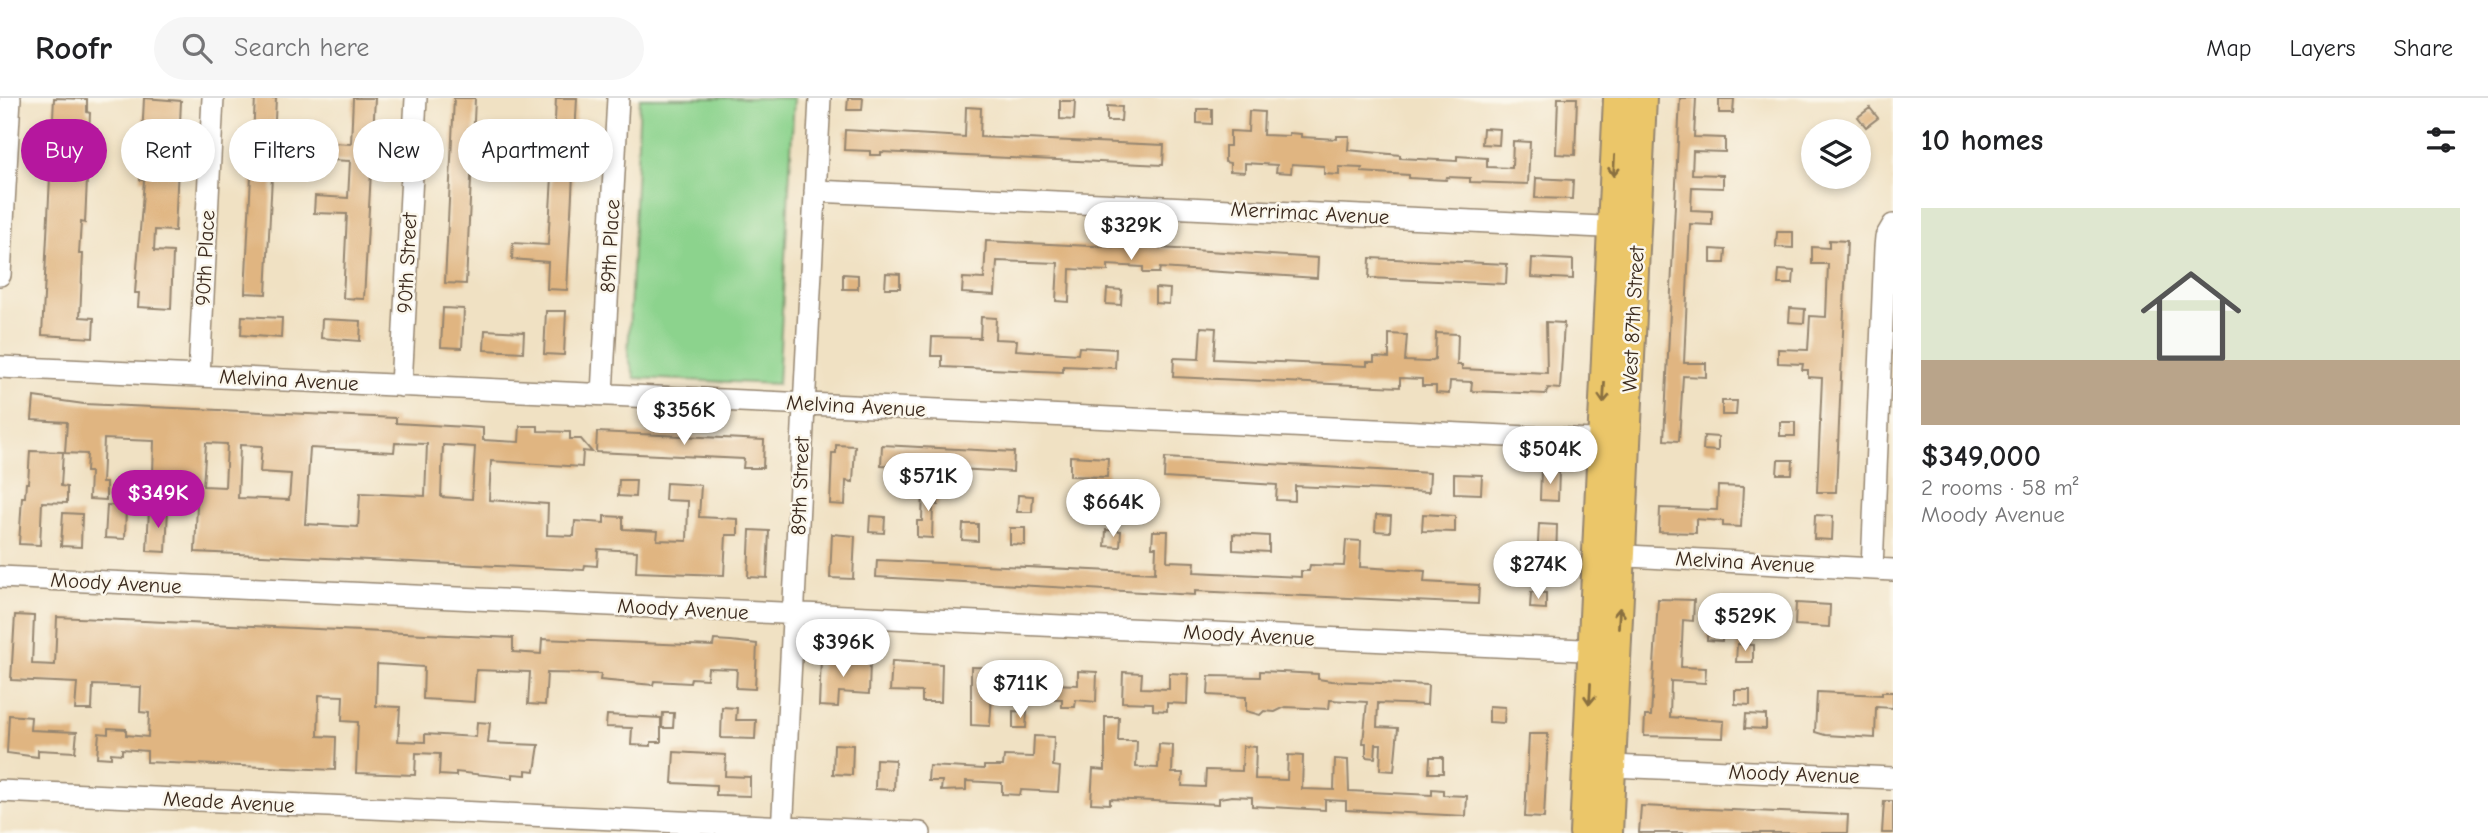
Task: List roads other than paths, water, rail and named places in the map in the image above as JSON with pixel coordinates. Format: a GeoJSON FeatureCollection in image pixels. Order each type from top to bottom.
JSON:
{"type":"FeatureCollection","features":[{"type":"Feature","properties":{"kind":"main road","name":"West 87th Street"},"geometry":{"type":"LineString","coordinates":[[1617,98],[1624,228]]}},
{"type":"Feature","properties":{"kind":"main road","name":"West 87th Street"},"geometry":{"type":"LineString","coordinates":[[1583,833],[1604,651],[1624,228],[1643,98]]}},
{"type":"Feature","properties":{"kind":"main road","name":"West 87th Street"},"geometry":{"type":"LineString","coordinates":[[1604,651],[1611,766],[1609,833]]}},
{"type":"Feature","properties":{"kind":"street"},"geometry":{"type":"LineString","coordinates":[[0,275],[10,98]]}},
{"type":"Feature","properties":{"kind":"street","name":"90th Place"},"geometry":{"type":"LineString","coordinates":[[199,376],[214,98]]}},
{"type":"Feature","properties":{"kind":"street","name":"90th Street"},"geometry":{"type":"LineString","coordinates":[[401,386],[416,98]]}},
{"type":"Feature","properties":{"kind":"street","name":"89th Place"},"geometry":{"type":"LineString","coordinates":[[602,394],[618,98]]}},
{"type":"Feature","properties":{"kind":"street","name":"89th Street"},"geometry":{"type":"LineString","coordinates":[[782,830],[820,98]]}},
{"type":"Feature","properties":{"kind":"street","name":"Merrimac Avenue"},"geometry":{"type":"LineString","coordinates":[[815,191],[1624,228]]}},
{"type":"Feature","properties":{"kind":"street"},"geometry":{"type":"LineString","coordinates":[[1882,569],[1885,248],[1886,237],[1893,225]]}},
{"type":"Feature","properties":{"kind":"street","name":"Melvina Avenue"},"geometry":{"type":"LineString","coordinates":[[0,368],[1614,441]]}},
{"type":"Feature","properties":{"kind":"street","name":"Melvina Avenue"},"geometry":{"type":"LineString","coordinates":[[1609,555],[1882,569]]}},
{"type":"Feature","properties":{"kind":"street","name":"Moody Avenue"},"geometry":{"type":"LineString","coordinates":[[0,577],[1604,651]]}},
{"type":"Feature","properties":{"kind":"street","name":"Moody Avenue"},"geometry":{"type":"LineString","coordinates":[[1611,766],[1893,779]]}},
{"type":"Feature","properties":{"kind":"street","name":"Meade Avenue"},"geometry":{"type":"LineString","coordinates":[[0,791],[782,830],[920,833]]}}]}
